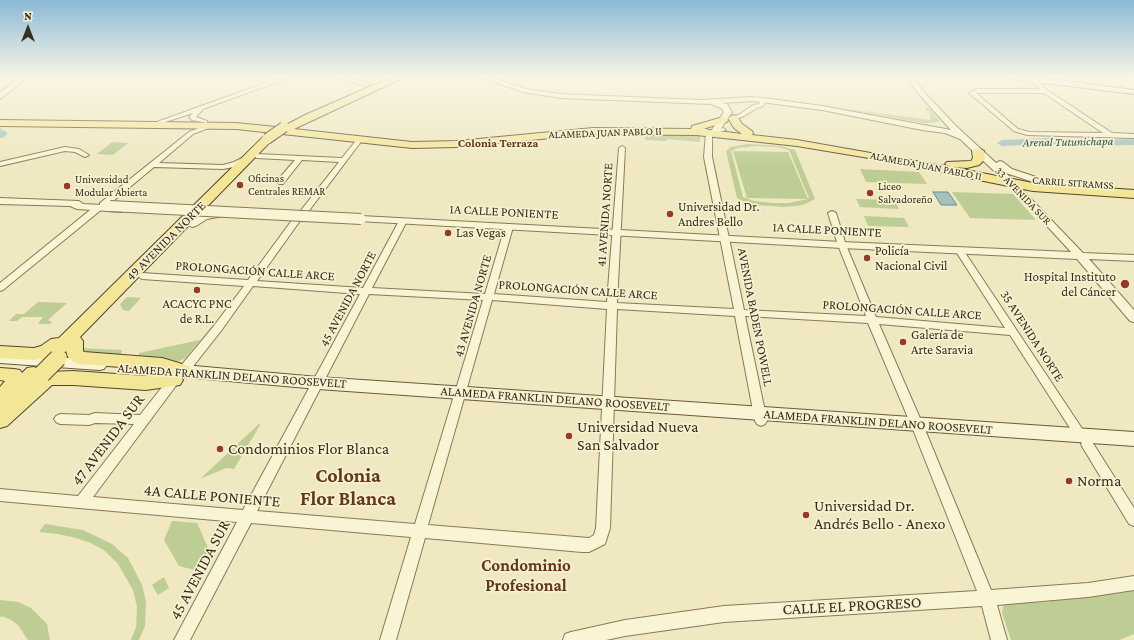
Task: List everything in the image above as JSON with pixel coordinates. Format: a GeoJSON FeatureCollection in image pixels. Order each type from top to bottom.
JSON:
{"type":"FeatureCollection","features":[{"type":"Feature","properties":{"kind":"main road"},"geometry":{"type":"LineString","coordinates":[[209,124],[271,121],[296,115],[316,107]]}},
{"type":"Feature","properties":{"kind":"main road"},"geometry":{"type":"LineString","coordinates":[[307,116],[319,107]]}},
{"type":"Feature","properties":{"kind":"main road"},"geometry":{"type":"LineString","coordinates":[[307,116],[330,107]]}},
{"type":"Feature","properties":{"kind":"main road"},"geometry":{"type":"LineString","coordinates":[[332,107],[311,119],[309,124],[317,128],[356,132],[360,137]]}},
{"type":"Feature","properties":{"kind":"main road","name":"49 AVENIDA NORTE"},"geometry":{"type":"LineString","coordinates":[[211,207],[227,171],[287,127],[307,116]]}},
{"type":"Feature","properties":{"kind":"main road","name":"ALAMEDA JUAN PABLO II"},"geometry":{"type":"LineString","coordinates":[[0,118],[244,124],[360,137],[406,144],[433,145],[592,132],[715,129],[1010,179],[1033,179],[1134,186]]}},
{"type":"Feature","properties":{"kind":"main road","name":"ALAMEDA JUAN PABLO II"},"geometry":{"type":"LineString","coordinates":[[0,123],[180,126],[209,124],[407,141],[438,141],[585,129],[715,129],[748,132],[932,162],[1072,191],[1134,193]]}},
{"type":"Feature","properties":{"kind":"main road"},"geometry":{"type":"LineString","coordinates":[[209,124],[255,131],[260,137],[261,147],[296,136],[360,137]]}},
{"type":"Feature","properties":{"kind":"main road","name":"49 AVENIDA NORTE"},"geometry":{"type":"LineString","coordinates":[[46,366],[188,217],[211,207],[261,147]]}},
{"type":"Feature","properties":{"kind":"main road"},"geometry":{"type":"LineString","coordinates":[[932,162],[962,165],[972,164],[978,162],[978,151]]}},
{"type":"Feature","properties":{"kind":"main road","name":"CARRIL SITRAMSS"},"geometry":{"type":"LineString","coordinates":[[1010,179],[1134,186]]}},
{"type":"Feature","properties":{"kind":"main road","name":"49 AVENIDA NORTE"},"geometry":{"type":"LineString","coordinates":[[46,366],[75,341],[142,276],[188,217]]}},
{"type":"Feature","properties":{"kind":"main road"},"geometry":{"type":"LineString","coordinates":[[0,352],[35,354],[47,350],[53,347],[79,322],[93,315]]}},
{"type":"Feature","properties":{"kind":"main road"},"geometry":{"type":"LineString","coordinates":[[75,341],[74,353],[80,358],[162,364],[178,375]]}},
{"type":"Feature","properties":{"kind":"main road","name":"ALAMEDA FRANKLIN DELANO ROOSEVELT"},"geometry":{"type":"LineString","coordinates":[[0,358],[178,375],[316,386],[1084,440],[1134,447]]}},
{"type":"Feature","properties":{"kind":"main road"},"geometry":{"type":"LineString","coordinates":[[0,405],[46,366]]}},
{"type":"Feature","properties":{"kind":"main road"},"geometry":{"type":"LineString","coordinates":[[0,415],[46,366]]}},
{"type":"Feature","properties":{"kind":"main road","name":"ALAMEDA FRANKLIN DELANO ROOSEVELT"},"geometry":{"type":"LineString","coordinates":[[0,367],[178,375]]}},
{"type":"Feature","properties":{"kind":"main road"},"geometry":{"type":"LineString","coordinates":[[0,374],[14,376],[17,378],[14,384],[0,397]]}},
{"type":"Feature","properties":{"kind":"main road"},"geometry":{"type":"LineString","coordinates":[[0,421],[48,379],[66,378],[146,383],[178,375]]}},
{"type":"Feature","properties":{"kind":"main road","name":"ALAMEDA FRANKLIN DELANO ROOSEVELT"},"geometry":{"type":"LineString","coordinates":[[1084,440],[1134,439]]}},
{"type":"Feature","properties":{"kind":"street"},"geometry":{"type":"LineString","coordinates":[[156,123],[204,107]]}},
{"type":"Feature","properties":{"kind":"street"},"geometry":{"type":"LineString","coordinates":[[204,107],[196,112],[192,117],[209,124]]}},
{"type":"Feature","properties":{"kind":"street","name":"AVENIDA BADEN POWELL"},"geometry":{"type":"LineString","coordinates":[[725,107],[728,112],[715,129],[708,157],[761,417]]}},
{"type":"Feature","properties":{"kind":"street","name":"AVENIDA BADEN POWELL"},"geometry":{"type":"LineString","coordinates":[[715,129],[733,107]]}},
{"type":"Feature","properties":{"kind":"street"},"geometry":{"type":"LineString","coordinates":[[715,129],[742,115],[754,107]]}},
{"type":"Feature","properties":{"kind":"street"},"geometry":{"type":"LineString","coordinates":[[814,107],[951,132],[963,137]]}},
{"type":"Feature","properties":{"kind":"street","name":"33 AVENIDA SUR"},"geometry":{"type":"LineString","coordinates":[[935,107],[1005,168],[1033,179]]}},
{"type":"Feature","properties":{"kind":"street","name":"33 AVENIDA SUR"},"geometry":{"type":"LineString","coordinates":[[940,107],[963,137],[1010,179],[1134,318]]}},
{"type":"Feature","properties":{"kind":"street"},"geometry":{"type":"LineString","coordinates":[[988,107],[1016,130],[1030,134],[1110,134],[1134,136]]}},
{"type":"Feature","properties":{"kind":"street"},"geometry":{"type":"LineString","coordinates":[[1069,107],[1110,134]]}},
{"type":"Feature","properties":{"kind":"street"},"geometry":{"type":"LineString","coordinates":[[917,126],[941,127],[952,123]]}},
{"type":"Feature","properties":{"kind":"street"},"geometry":{"type":"LineString","coordinates":[[940,130],[952,123]]}},
{"type":"Feature","properties":{"kind":"street"},"geometry":{"type":"LineString","coordinates":[[0,288],[104,206],[191,133],[209,124]]}},
{"type":"Feature","properties":{"kind":"street"},"geometry":{"type":"LineString","coordinates":[[180,126],[191,128],[191,133]]}},
{"type":"Feature","properties":{"kind":"street","name":"47 AVENIDA SUR"},"geometry":{"type":"LineString","coordinates":[[82,501],[142,420],[217,329],[360,137]]}},
{"type":"Feature","properties":{"kind":"street"},"geometry":{"type":"LineString","coordinates":[[261,147],[300,158],[344,160]]}},
{"type":"Feature","properties":{"kind":"street","name":"41 AVENIDA NORTE"},"geometry":{"type":"LineString","coordinates":[[603,528],[612,306],[622,148]]}},
{"type":"Feature","properties":{"kind":"street"},"geometry":{"type":"LineString","coordinates":[[0,164],[65,149],[77,150],[85,155]]}},
{"type":"Feature","properties":{"kind":"street"},"geometry":{"type":"LineString","coordinates":[[280,182],[300,158]]}},
{"type":"Feature","properties":{"kind":"street"},"geometry":{"type":"LineString","coordinates":[[152,165],[227,171]]}},
{"type":"Feature","properties":{"kind":"street","name":"1A CALLE PONIENTE"},"geometry":{"type":"LineString","coordinates":[[0,200],[72,204],[77,206],[104,206],[403,221],[842,245],[1134,258]]}},
{"type":"Feature","properties":{"kind":"street","name":"1A CALLE PONIENTE"},"geometry":{"type":"LineString","coordinates":[[104,206],[188,217]]}},
{"type":"Feature","properties":{"kind":"street","name":"1A CALLE PONIENTE"},"geometry":{"type":"LineString","coordinates":[[211,207],[267,214],[360,221],[375,220]]}},
{"type":"Feature","properties":{"kind":"street"},"geometry":{"type":"LineString","coordinates":[[832,213],[842,245],[872,320],[918,428],[987,598],[999,640]]}},
{"type":"Feature","properties":{"kind":"street","name":"45 AVENIDA NORTE"},"geometry":{"type":"LineString","coordinates":[[316,386],[403,221]]}},
{"type":"Feature","properties":{"kind":"street","name":"43 AVENIDA NORTE"},"geometry":{"type":"LineString","coordinates":[[388,640],[509,227]]}},
{"type":"Feature","properties":{"kind":"street","name":"35 AVENIDA NORTE"},"geometry":{"type":"LineString","coordinates":[[959,250],[1084,440],[1134,520]]}},
{"type":"Feature","properties":{"kind":"street","name":"PROLONGACIÓN CALLE ARCE"},"geometry":{"type":"LineString","coordinates":[[142,276],[612,306],[872,320],[1013,332]]}},
{"type":"Feature","properties":{"kind":"street","name":"45 AVENIDA SUR"},"geometry":{"type":"LineString","coordinates":[[182,640],[316,386]]}},
{"type":"Feature","properties":{"kind":"street"},"geometry":{"type":"LineString","coordinates":[[60,419],[89,420],[95,418],[142,420]]}},
{"type":"Feature","properties":{"kind":"street","name":"4A CALLE PONIENTE"},"geometry":{"type":"LineString","coordinates":[[0,495],[589,545],[600,539],[603,528]]}},
{"type":"Feature","properties":{"kind":"street","name":"CALLE EL PROGRESO"},"geometry":{"type":"LineString","coordinates":[[571,640],[625,628],[724,614],[987,598],[1088,590],[1134,583]]}},
{"type":"Feature","properties":{"kind":"green space"},"geometry":{"type":"Polygon","coordinates":[[[925,107],[929,108],[940,121],[923,123],[840,108],[930,120],[930,113],[925,109],[925,107]]]}},
{"type":"Feature","properties":{"kind":"green space"},"geometry":{"type":"Polygon","coordinates":[[[645,133],[700,135],[700,142],[667,139],[666,141],[645,140],[645,133]]]}},
{"type":"Feature","properties":{"kind":"green space"},"geometry":{"type":"Polygon","coordinates":[[[112,142],[128,143],[113,155],[97,154],[112,142]]]}},
{"type":"Feature","properties":{"kind":"green space"},"geometry":{"type":"Polygon","coordinates":[[[748,144],[781,146],[795,150],[815,199],[803,205],[785,207],[757,205],[747,203],[737,198],[726,151],[731,147],[748,144]],[[756,146],[738,148],[731,151],[743,197],[754,201],[789,203],[809,198],[789,150],[777,147],[756,146]]]}},
{"type":"Feature","properties":{"kind":"green space"},"geometry":{"type":"Polygon","coordinates":[[[733,151],[788,152],[808,199],[747,198],[733,151]]]}},
{"type":"Feature","properties":{"kind":"green space"},"geometry":{"type":"Polygon","coordinates":[[[860,169],[919,172],[927,184],[866,182],[860,169]]]}},
{"type":"Feature","properties":{"kind":"green space"},"geometry":{"type":"Polygon","coordinates":[[[952,192],[1013,194],[1036,220],[970,218],[952,192]]]}},
{"type":"Feature","properties":{"kind":"green space"},"geometry":{"type":"Polygon","coordinates":[[[856,199],[894,200],[899,209],[860,207],[856,199]]]}},
{"type":"Feature","properties":{"kind":"green space"},"geometry":{"type":"Polygon","coordinates":[[[864,216],[904,218],[909,227],[868,226],[864,216]]]}},
{"type":"Feature","properties":{"kind":"green space"},"geometry":{"type":"Polygon","coordinates":[[[127,297],[141,298],[129,311],[123,310],[120,304],[127,297]]]}},
{"type":"Feature","properties":{"kind":"green space"},"geometry":{"type":"Polygon","coordinates":[[[38,302],[67,303],[48,320],[52,322],[50,324],[38,324],[43,317],[22,317],[17,321],[9,321],[16,314],[24,314],[38,302]]]}},
{"type":"Feature","properties":{"kind":"green space"},"geometry":{"type":"Polygon","coordinates":[[[200,340],[185,358],[180,361],[171,363],[139,360],[139,353],[200,340]]]}},
{"type":"Feature","properties":{"kind":"green space"},"geometry":{"type":"Polygon","coordinates":[[[78,348],[122,350],[120,359],[82,355],[78,348]]]}},
{"type":"Feature","properties":{"kind":"green space"},"geometry":{"type":"Polygon","coordinates":[[[259,424],[260,425],[234,469],[226,468],[200,479],[259,424]]]}},
{"type":"Feature","properties":{"kind":"green space"},"geometry":{"type":"Polygon","coordinates":[[[172,521],[197,523],[209,550],[198,571],[179,566],[164,540],[172,521]]]}},
{"type":"Feature","properties":{"kind":"green space"},"geometry":{"type":"Polygon","coordinates":[[[45,524],[83,530],[112,544],[128,558],[142,585],[146,602],[145,626],[139,640],[131,640],[136,627],[137,607],[133,590],[118,564],[105,551],[91,543],[58,534],[39,532],[45,524]]]}},
{"type":"Feature","properties":{"kind":"green space"},"geometry":{"type":"Polygon","coordinates":[[[164,577],[169,588],[158,595],[152,585],[164,577]]]}},
{"type":"Feature","properties":{"kind":"green space"},"geometry":{"type":"Polygon","coordinates":[[[1134,590],[1134,634],[1119,640],[1011,640],[1002,613],[1005,604],[1009,603],[1045,602],[1134,590]]]}},
{"type":"Feature","properties":{"kind":"green space"},"geometry":{"type":"Polygon","coordinates":[[[0,600],[18,602],[31,608],[47,624],[50,640],[28,640],[18,625],[1,616],[0,618],[0,600]]]}},
{"type":"Feature","properties":{"kind":"water"},"geometry":{"type":"Polygon","coordinates":[[[933,192],[948,192],[957,205],[941,205],[933,192]]]}},
{"type":"Feature","properties":{"kind":"waterway","name":"Arenal Tutunichapa"},"geometry":{"type":"LineString","coordinates":[[0,131],[3,133],[0,135]]}},
{"type":"Feature","properties":{"kind":"waterway","name":"Arenal Tutunichapa"},"geometry":{"type":"LineString","coordinates":[[1002,143],[1046,141],[1083,143],[1134,142]]}},
{"type":"Feature","properties":{"kind":"place","name":"Oficinas Centrales REMAR"},"geometry":{"type":"Point","coordinates":[240,185]}},
{"type":"Feature","properties":{"kind":"place","name":"Universidad Modular Abierta"},"geometry":{"type":"Point","coordinates":[67,186]}},
{"type":"Feature","properties":{"kind":"place","name":"Liceo Salvadoreño"},"geometry":{"type":"Point","coordinates":[870,193]}},
{"type":"Feature","properties":{"kind":"place","name":"Universidad Dr. Andres Bello"},"geometry":{"type":"Point","coordinates":[670,214]}},
{"type":"Feature","properties":{"kind":"place","name":"Las Vegas"},"geometry":{"type":"Point","coordinates":[448,233]}},
{"type":"Feature","properties":{"kind":"place","name":"Policía Nacional Civil"},"geometry":{"type":"Point","coordinates":[867,258]}},
{"type":"Feature","properties":{"kind":"place","name":"Hospital Instituto del Cáncer"},"geometry":{"type":"Point","coordinates":[1125,284]}},
{"type":"Feature","properties":{"kind":"place","name":"ACACYC PNC de R.L."},"geometry":{"type":"Point","coordinates":[197,290]}},
{"type":"Feature","properties":{"kind":"place","name":"Galería de Arte Saravia"},"geometry":{"type":"Point","coordinates":[903,342]}},
{"type":"Feature","properties":{"kind":"place","name":"Universidad Nueva San Salvador"},"geometry":{"type":"Point","coordinates":[569,436]}},
{"type":"Feature","properties":{"kind":"place","name":"Condominios Flor Blanca"},"geometry":{"type":"Point","coordinates":[220,449]}},
{"type":"Feature","properties":{"kind":"place","name":"Norma"},"geometry":{"type":"Point","coordinates":[1069,481]}},
{"type":"Feature","properties":{"kind":"place","name":"Universidad Dr. Andrés Bello - Anexo"},"geometry":{"type":"Point","coordinates":[806,515]}},
{"type":"Feature","properties":{"kind":"district","name":"Colonia Terraza"},"geometry":{"type":"Point","coordinates":[498,143]}},
{"type":"Feature","properties":{"kind":"district","name":"Colonia Flor Blanca"},"geometry":{"type":"Point","coordinates":[348,488]}},
{"type":"Feature","properties":{"kind":"district","name":"Condominio Profesional"},"geometry":{"type":"Point","coordinates":[526,576]}}]}
